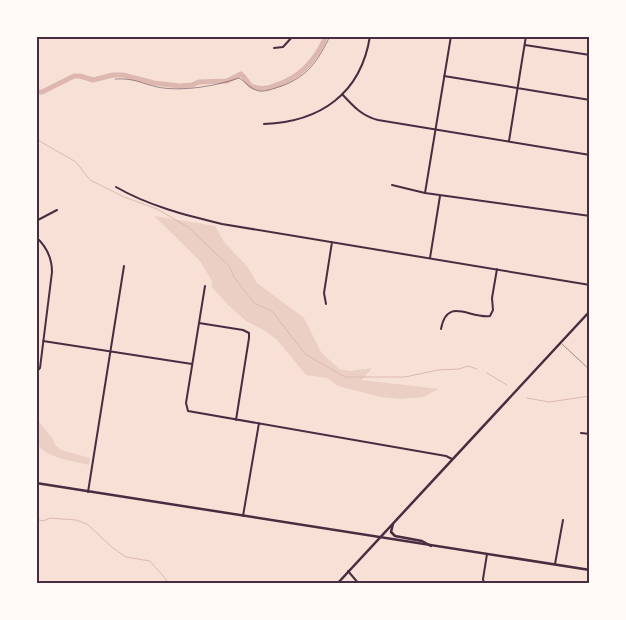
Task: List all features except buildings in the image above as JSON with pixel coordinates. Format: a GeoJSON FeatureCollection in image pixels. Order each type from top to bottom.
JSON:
{"type":"FeatureCollection","features":[{"type":"Feature","properties":{"kind":"street"},"geometry":{"type":"LineString","coordinates":[[274,48],[283,46],[293,36]]}},
{"type":"Feature","properties":{"kind":"street"},"geometry":{"type":"LineString","coordinates":[[264,124],[288,122],[308,116],[327,107],[342,94],[362,68],[370,36]]}},
{"type":"Feature","properties":{"kind":"street"},"geometry":{"type":"LineString","coordinates":[[425,193],[451,36]]}},
{"type":"Feature","properties":{"kind":"street"},"geometry":{"type":"LineString","coordinates":[[509,141],[526,36]]}},
{"type":"Feature","properties":{"kind":"street"},"geometry":{"type":"LineString","coordinates":[[525,44],[590,55]]}},
{"type":"Feature","properties":{"kind":"street"},"geometry":{"type":"LineString","coordinates":[[444,76],[590,100]]}},
{"type":"Feature","properties":{"kind":"street"},"geometry":{"type":"LineString","coordinates":[[342,94],[358,110],[371,118],[590,154]]}},
{"type":"Feature","properties":{"kind":"street"},"geometry":{"type":"LineString","coordinates":[[392,185],[425,193],[590,216]]}},
{"type":"Feature","properties":{"kind":"street"},"geometry":{"type":"LineString","coordinates":[[116,187],[130,195],[187,216],[222,224],[590,285]]}},
{"type":"Feature","properties":{"kind":"street"},"geometry":{"type":"LineString","coordinates":[[430,258],[441,195]]}},
{"type":"Feature","properties":{"kind":"street"},"geometry":{"type":"LineString","coordinates":[[36,221],[57,210]]}},
{"type":"Feature","properties":{"kind":"street"},"geometry":{"type":"LineString","coordinates":[[36,237],[47,250],[52,266],[40,368],[36,372]]}},
{"type":"Feature","properties":{"kind":"street"},"geometry":{"type":"LineString","coordinates":[[326,304],[324,293],[332,242]]}},
{"type":"Feature","properties":{"kind":"street"},"geometry":{"type":"LineString","coordinates":[[88,492],[124,266]]}},
{"type":"Feature","properties":{"kind":"street"},"geometry":{"type":"LineString","coordinates":[[441,329],[446,316],[453,311],[490,316],[493,310],[492,298],[497,269]]}},
{"type":"Feature","properties":{"kind":"street"},"geometry":{"type":"LineString","coordinates":[[205,286],[186,410],[446,456],[452,460]]}},
{"type":"Feature","properties":{"kind":"street"},"geometry":{"type":"LineString","coordinates":[[337,584],[590,311]]}},
{"type":"Feature","properties":{"kind":"street"},"geometry":{"type":"LineString","coordinates":[[198,323],[243,330],[249,333],[236,420]]}},
{"type":"Feature","properties":{"kind":"street"},"geometry":{"type":"LineString","coordinates":[[43,341],[192,364]]}},
{"type":"Feature","properties":{"kind":"street"},"geometry":{"type":"LineString","coordinates":[[244,516],[259,423]]}},
{"type":"Feature","properties":{"kind":"street"},"geometry":{"type":"LineString","coordinates":[[581,433],[590,434]]}},
{"type":"Feature","properties":{"kind":"street"},"geometry":{"type":"LineString","coordinates":[[36,483],[590,570]]}},
{"type":"Feature","properties":{"kind":"street"},"geometry":{"type":"LineString","coordinates":[[555,564],[563,520]]}},
{"type":"Feature","properties":{"kind":"street"},"geometry":{"type":"LineString","coordinates":[[394,523],[392,532],[395,536],[422,541],[431,546]]}},
{"type":"Feature","properties":{"kind":"street"},"geometry":{"type":"LineString","coordinates":[[484,584],[487,554]]}},
{"type":"Feature","properties":{"kind":"street"},"geometry":{"type":"LineString","coordinates":[[348,571],[359,584]]}},
{"type":"Feature","properties":{"kind":"lane"},"geometry":{"type":"LineString","coordinates":[[561,343],[590,370]]}},
{"type":"Feature","properties":{"kind":"path"},"geometry":{"type":"LineString","coordinates":[[114,79],[126,78],[158,87],[187,88],[222,84],[239,78],[256,90],[266,91],[301,78],[319,58],[330,36]]}},
{"type":"Feature","properties":{"kind":"shaded area"},"geometry":{"type":"Polygon","coordinates":[[[154,216],[215,226],[224,242],[247,266],[257,283],[304,318],[321,352],[339,369],[350,371],[372,368],[362,380],[439,389],[423,397],[401,399],[381,397],[338,386],[327,378],[306,375],[277,340],[246,321],[227,304],[212,287],[212,281],[200,261],[154,216]]]}},
{"type":"Feature","properties":{"kind":"shaded area"},"geometry":{"type":"Polygon","coordinates":[[[36,418],[56,446],[61,450],[90,458],[89,465],[59,458],[39,447],[35,439],[36,418]]]}},
{"type":"Feature","properties":{"kind":"waterway"},"geometry":{"type":"LineString","coordinates":[[36,92],[42,92],[74,76],[93,80],[113,75],[123,75],[154,83],[180,86],[199,82],[227,81],[241,74],[251,86],[260,89],[268,88],[283,83],[306,67],[312,61],[326,36]]}},
{"type":"Feature","properties":{"kind":"waterway"},"geometry":{"type":"LineString","coordinates":[[36,139],[76,162],[90,180],[124,197],[157,209],[188,227],[229,266],[234,277],[254,303],[272,311],[305,354],[345,377],[405,377],[468,366],[477,369]]}},
{"type":"Feature","properties":{"kind":"waterway"},"geometry":{"type":"LineString","coordinates":[[487,373],[507,385]]}},
{"type":"Feature","properties":{"kind":"waterway"},"geometry":{"type":"LineString","coordinates":[[527,398],[549,402],[590,396]]}},
{"type":"Feature","properties":{"kind":"waterway"},"geometry":{"type":"LineString","coordinates":[[36,519],[43,521],[50,518],[76,520],[87,524],[113,548],[126,557],[150,561],[172,584]]}}]}
